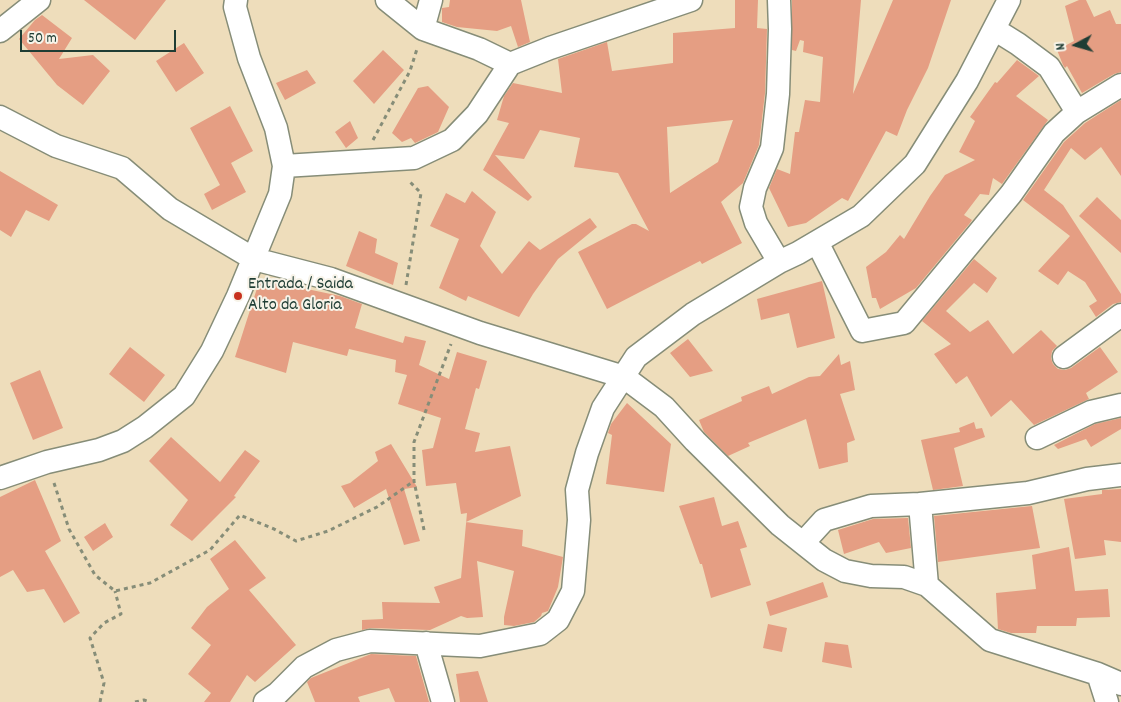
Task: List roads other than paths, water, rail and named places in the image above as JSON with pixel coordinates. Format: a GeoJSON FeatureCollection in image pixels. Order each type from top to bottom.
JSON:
{"type":"FeatureCollection","features":[{"type":"Feature","properties":{"kind":"street"},"geometry":{"type":"LineString","coordinates":[[0,31],[39,0]]}},
{"type":"Feature","properties":{"kind":"street"},"geometry":{"type":"LineString","coordinates":[[0,478],[47,462],[99,450],[123,441],[146,427],[184,396],[212,351],[238,296],[280,194],[284,166],[276,128],[249,58],[235,7],[236,0]]}},
{"type":"Feature","properties":{"kind":"street"},"geometry":{"type":"LineString","coordinates":[[387,0],[423,29],[479,49],[510,64]]}},
{"type":"Feature","properties":{"kind":"street"},"geometry":{"type":"LineString","coordinates":[[423,29],[431,0]]}},
{"type":"Feature","properties":{"kind":"street"},"geometry":{"type":"LineString","coordinates":[[284,166],[414,158],[452,140],[477,114],[510,64],[559,44],[691,0]]}},
{"type":"Feature","properties":{"kind":"street"},"geometry":{"type":"LineString","coordinates":[[778,0],[780,29],[778,94],[772,148],[756,188],[751,207],[756,223],[779,262]]}},
{"type":"Feature","properties":{"kind":"street"},"geometry":{"type":"LineString","coordinates":[[265,702],[278,694],[304,667],[336,650],[370,641],[480,646],[540,634],[558,620],[573,591],[579,520],[577,490],[587,453],[603,408],[636,357],[693,314],[779,262],[861,216],[915,164],[967,81],[1008,0]]}},
{"type":"Feature","properties":{"kind":"street"},"geometry":{"type":"LineString","coordinates":[[994,29],[1049,67],[1077,112]]}},
{"type":"Feature","properties":{"kind":"street"},"geometry":{"type":"LineString","coordinates":[[816,242],[862,331],[904,323],[1011,194],[1054,133],[1077,112],[1121,85]]}},
{"type":"Feature","properties":{"kind":"street"},"geometry":{"type":"LineString","coordinates":[[0,117],[56,146],[122,168],[170,208],[254,259],[331,279],[480,333],[624,377],[664,407],[695,441],[780,525],[824,560],[844,571],[871,576],[904,578],[927,586],[990,640],[1098,674],[1121,684]]}},
{"type":"Feature","properties":{"kind":"street"},"geometry":{"type":"LineString","coordinates":[[1064,357],[1121,315]]}},
{"type":"Feature","properties":{"kind":"street"},"geometry":{"type":"LineString","coordinates":[[1037,438],[1091,412],[1121,405]]}},
{"type":"Feature","properties":{"kind":"street"},"geometry":{"type":"LineString","coordinates":[[803,543],[824,520],[871,506],[920,504],[1028,493],[1087,479],[1121,475]]}},
{"type":"Feature","properties":{"kind":"street"},"geometry":{"type":"LineString","coordinates":[[920,504],[927,586]]}},
{"type":"Feature","properties":{"kind":"street"},"geometry":{"type":"LineString","coordinates":[[426,644],[443,702]]}},
{"type":"Feature","properties":{"kind":"street"},"geometry":{"type":"LineString","coordinates":[[1098,674],[1107,702]]}},
{"type":"Feature","properties":{"kind":"place","name":"Entrada / Saida Alto da Gloria"},"geometry":{"type":"Point","coordinates":[238,296]}}]}
